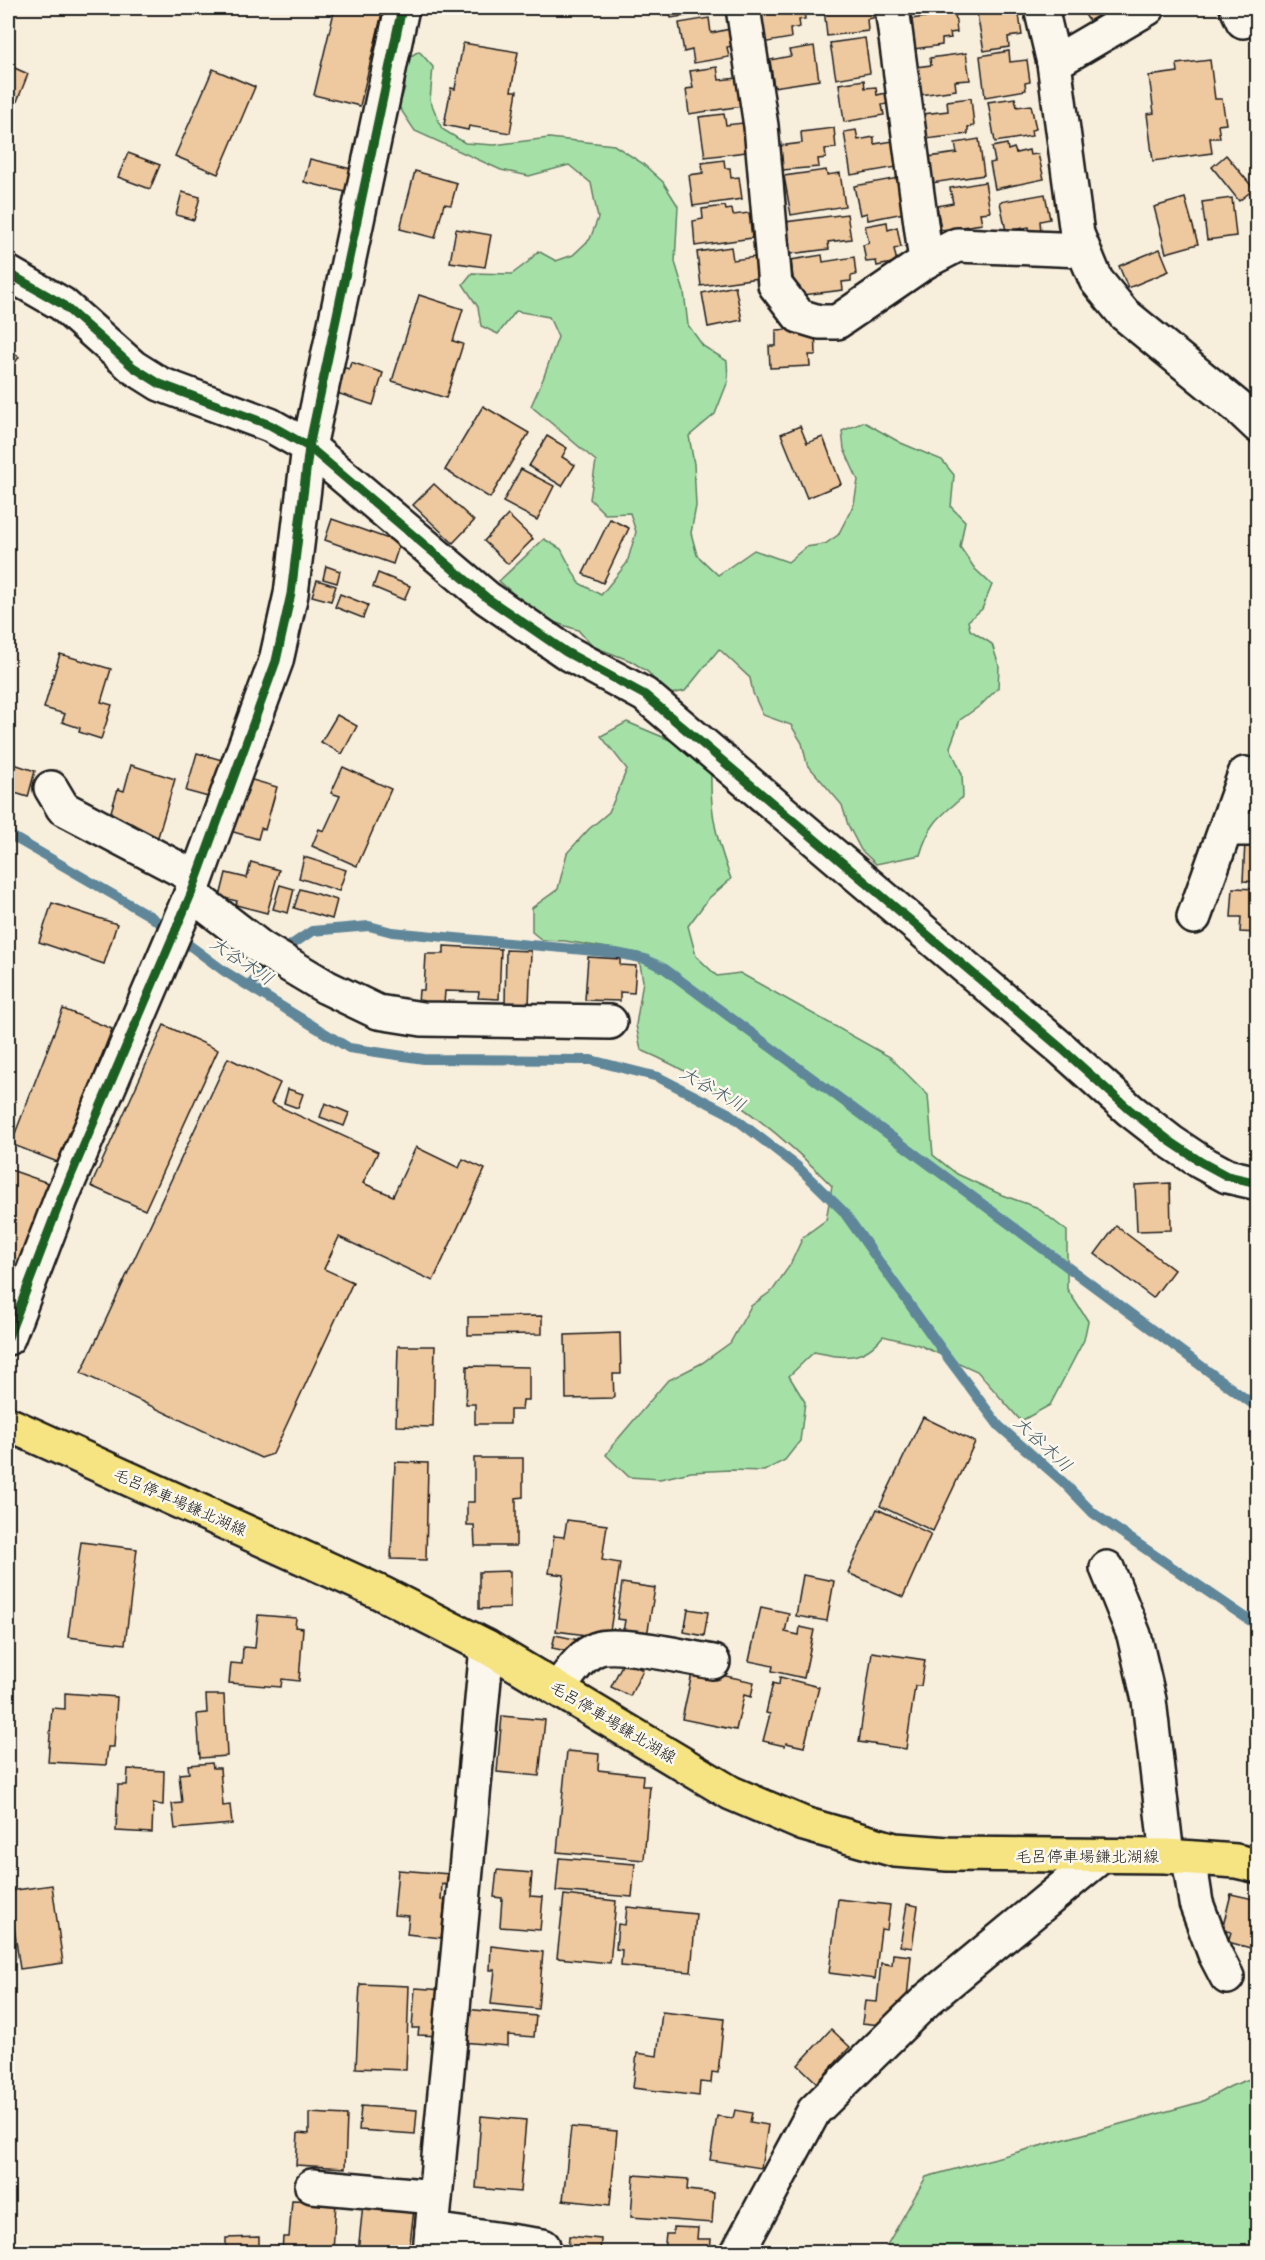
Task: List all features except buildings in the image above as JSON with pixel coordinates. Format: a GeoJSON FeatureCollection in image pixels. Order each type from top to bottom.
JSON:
{"type":"FeatureCollection","features":[{"type":"Feature","properties":{"kind":"main road","name":"毛呂停車場鎌北湖線"},"geometry":{"type":"LineString","coordinates":[[8,1424],[381,1593],[487,1647],[731,1793],[804,1824],[895,1850],[948,1854],[1178,1857],[1257,1866]]}},
{"type":"Feature","properties":{"kind":"street"},"geometry":{"type":"LineString","coordinates":[[8,1338],[61,1199],[190,896],[276,661],[291,594],[309,447],[402,8]]}},
{"type":"Feature","properties":{"kind":"street"},"geometry":{"type":"LineString","coordinates":[[743,8],[761,126],[775,285],[799,316],[819,322],[837,322],[926,261],[957,245],[1082,250]]}},
{"type":"Feature","properties":{"kind":"street"},"geometry":{"type":"LineString","coordinates":[[892,8],[926,261]]}},
{"type":"Feature","properties":{"kind":"street"},"geometry":{"type":"LineString","coordinates":[[1041,8],[1054,63],[1077,234],[1096,280],[1124,314],[1239,408],[1257,426]]}},
{"type":"Feature","properties":{"kind":"street"},"geometry":{"type":"LineString","coordinates":[[1054,63],[1148,8]]}},
{"type":"Feature","properties":{"kind":"street"},"geometry":{"type":"LineString","coordinates":[[8,273],[62,304],[133,367],[160,384],[270,425],[309,447],[488,598],[566,652],[645,695],[1062,1049],[1130,1110],[1171,1142],[1227,1176],[1257,1183]]}},
{"type":"Feature","properties":{"kind":"street"},"geometry":{"type":"LineString","coordinates":[[1194,917],[1242,829],[1245,774]]}},
{"type":"Feature","properties":{"kind":"street"},"geometry":{"type":"LineString","coordinates":[[51,788],[63,808],[187,873],[190,896],[261,948],[326,987],[378,1012],[422,1019],[610,1022]]}},
{"type":"Feature","properties":{"kind":"street"},"geometry":{"type":"LineString","coordinates":[[1107,1568],[1134,1635],[1149,1700],[1178,1857],[1215,1954],[1227,1977]]}},
{"type":"Feature","properties":{"kind":"street"},"geometry":{"type":"LineString","coordinates":[[487,1647],[431,2241],[543,2246]]}},
{"type":"Feature","properties":{"kind":"street"},"geometry":{"type":"LineString","coordinates":[[558,1689],[581,1659],[597,1648],[633,1649],[714,1662]]}},
{"type":"Feature","properties":{"kind":"street"},"geometry":{"type":"LineString","coordinates":[[738,2253],[814,2111],[928,2000],[1101,1856]]}},
{"type":"Feature","properties":{"kind":"street"},"geometry":{"type":"LineString","coordinates":[[312,2186],[435,2197]]}},
{"type":"Feature","properties":{"kind":"green space"},"geometry":{"type":"Polygon","coordinates":[[[419,51],[433,67],[430,100],[442,129],[465,143],[494,145],[549,138],[614,145],[642,163],[663,182],[678,206],[675,262],[684,292],[688,325],[703,346],[727,361],[728,381],[715,414],[689,436],[694,464],[696,506],[691,533],[697,555],[718,575],[754,550],[788,562],[806,547],[825,544],[838,535],[854,504],[858,480],[844,449],[842,431],[864,422],[901,443],[942,460],[954,475],[951,507],[965,521],[960,547],[975,569],[992,585],[982,609],[968,621],[970,630],[992,644],[999,666],[998,688],[981,705],[960,720],[950,747],[962,774],[963,797],[931,828],[920,855],[876,864],[861,850],[848,825],[842,805],[807,764],[802,743],[791,725],[763,715],[753,693],[750,678],[719,649],[685,691],[666,695],[648,672],[631,661],[592,646],[578,630],[541,618],[499,581],[544,539],[561,549],[579,583],[601,595],[627,563],[636,532],[630,513],[605,514],[590,499],[596,461],[531,406],[558,337],[549,317],[516,311],[498,334],[481,326],[478,307],[463,284],[472,273],[512,274],[538,251],[556,261],[573,255],[590,239],[598,218],[591,183],[569,165],[529,176],[501,170],[415,131],[399,107],[405,87],[406,59],[419,51]]]}},
{"type":"Feature","properties":{"kind":"green space"},"geometry":{"type":"Polygon","coordinates":[[[627,722],[677,743],[711,774],[715,827],[731,879],[709,898],[688,926],[696,956],[717,976],[740,973],[890,1057],[928,1095],[933,1155],[957,1174],[1002,1195],[1036,1207],[1067,1231],[1067,1289],[1088,1321],[1084,1340],[1050,1405],[1021,1421],[977,1371],[919,1345],[883,1336],[868,1350],[852,1356],[834,1356],[814,1352],[789,1376],[805,1402],[800,1441],[785,1460],[764,1471],[691,1472],[660,1479],[629,1477],[606,1455],[667,1381],[702,1363],[730,1343],[751,1306],[773,1290],[790,1265],[803,1237],[826,1220],[832,1186],[790,1145],[744,1109],[694,1076],[641,1050],[636,1025],[643,981],[638,953],[565,941],[542,940],[532,932],[532,908],[558,889],[567,853],[589,829],[609,812],[627,769],[601,736],[627,722]]]}},
{"type":"Feature","properties":{"kind":"green space"},"geometry":{"type":"Polygon","coordinates":[[[1257,2076],[1257,2252],[883,2252],[926,2177],[1201,2102],[1231,2086],[1257,2076]]]}},
{"type":"Feature","properties":{"kind":"waterway","name":"大谷木川"},"geometry":{"type":"LineString","coordinates":[[8,834],[150,916],[224,971],[349,1048],[424,1059],[591,1060],[658,1077],[728,1113],[797,1166],[843,1211],[999,1426],[1063,1482],[1093,1513],[1258,1626]]}},
{"type":"Feature","properties":{"kind":"waterway"},"geometry":{"type":"LineString","coordinates":[[249,986],[278,954],[312,931],[369,926],[392,932],[616,953],[645,959],[665,969],[1258,1408]]}},
{"type":"Feature","properties":{"kind":"cycle path"},"geometry":{"type":"LineString","coordinates":[[8,1338],[61,1199],[191,894],[276,661],[291,594],[309,447],[402,8]]}},
{"type":"Feature","properties":{"kind":"cycle path"},"geometry":{"type":"LineString","coordinates":[[8,273],[62,304],[133,367],[160,384],[270,425],[309,447],[487,598],[566,652],[645,695],[1062,1049],[1130,1110],[1171,1142],[1227,1176],[1258,1183]]}}]}
